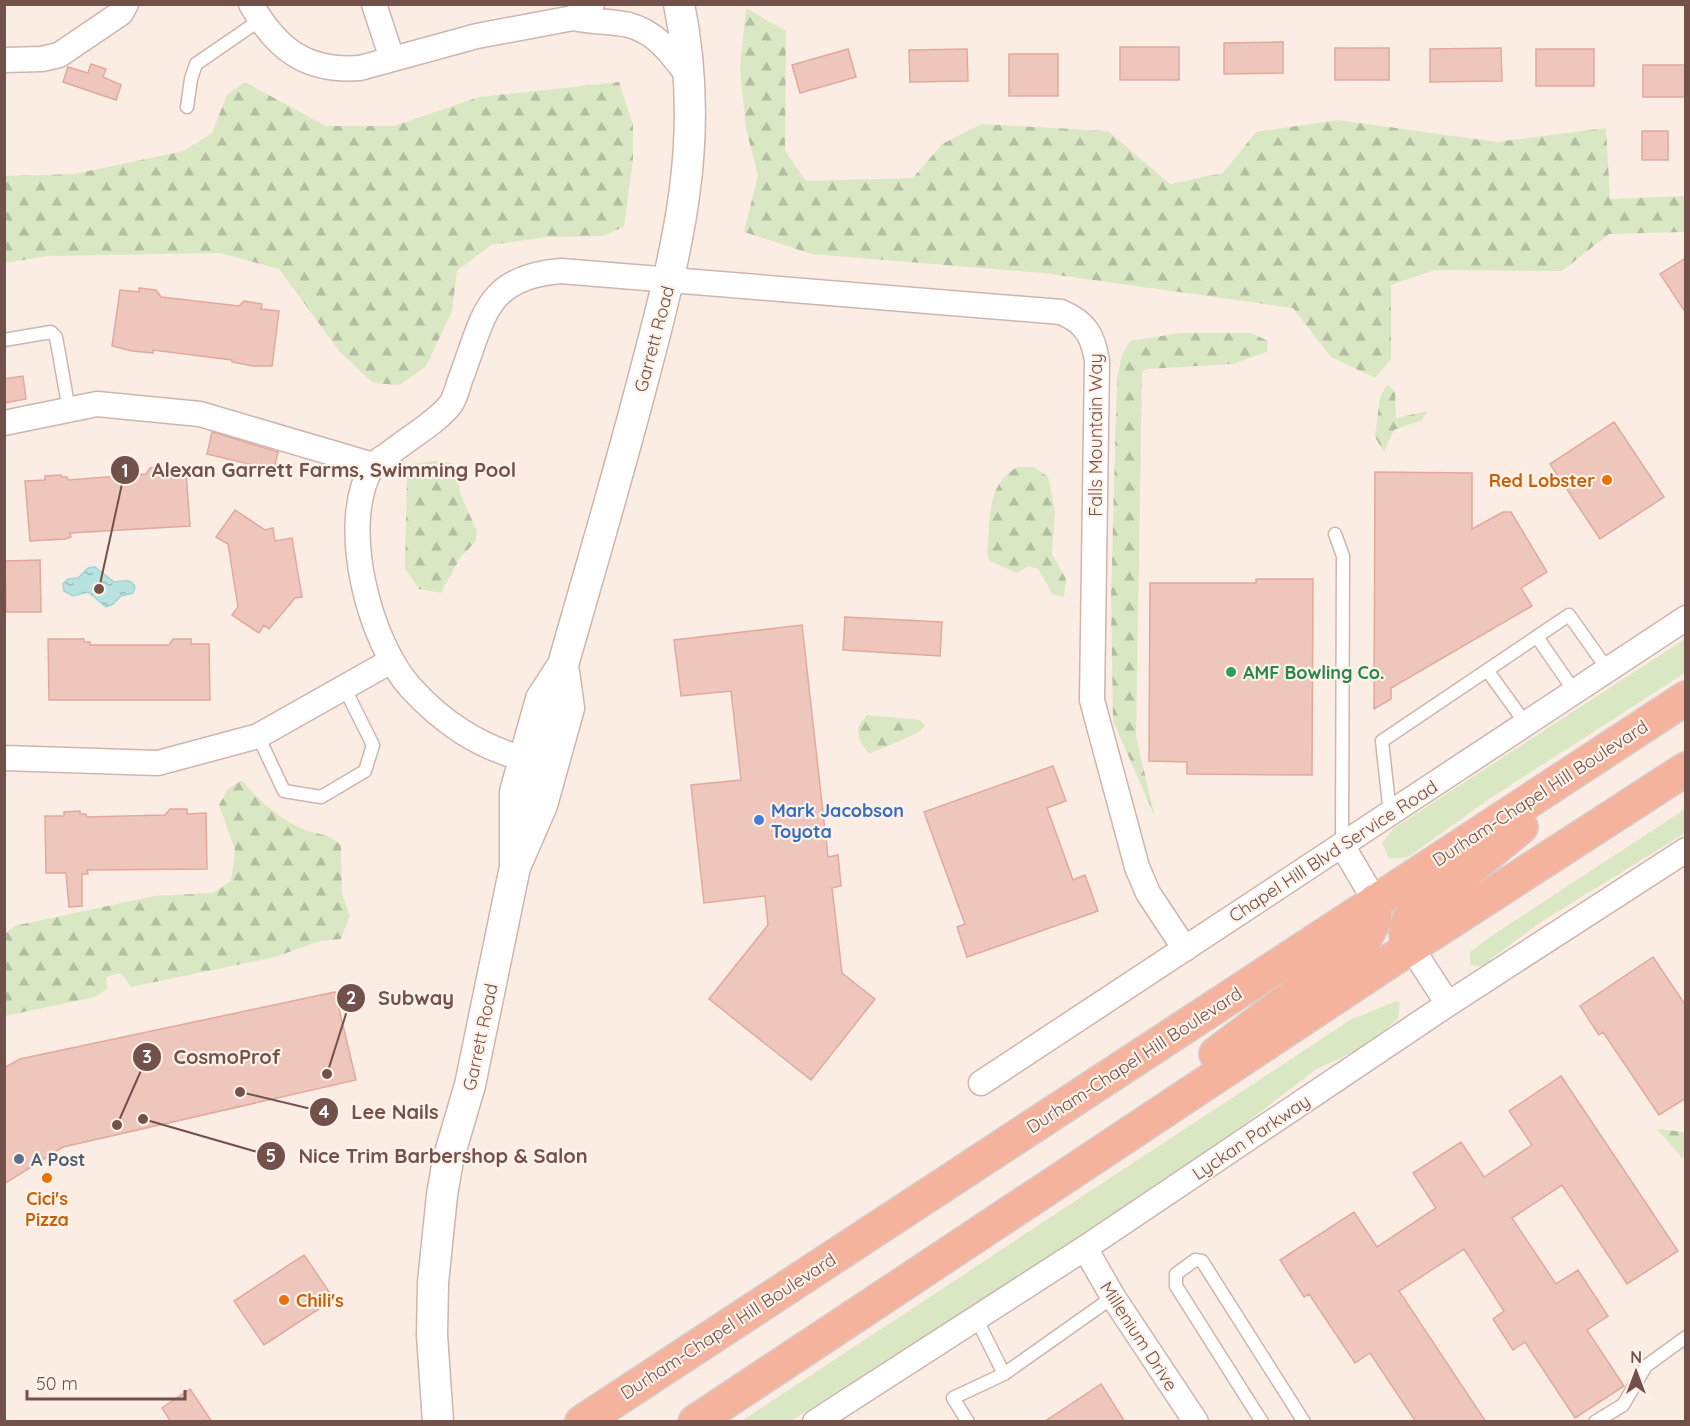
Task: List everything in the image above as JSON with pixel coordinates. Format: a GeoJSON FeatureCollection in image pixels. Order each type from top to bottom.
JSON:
{"type":"FeatureCollection","features":[{"type":"Feature","properties":{"kind":"highway","name":"Durham-Chapel Hill Boulevard"},"geometry":{"type":"LineString","coordinates":[[582,1422],[1686,698]]}},
{"type":"Feature","properties":{"kind":"highway"},"geometry":{"type":"LineString","coordinates":[[1411,947],[1407,941],[1407,924],[1418,910],[1449,888],[1626,737]]}},
{"type":"Feature","properties":{"kind":"highway"},"geometry":{"type":"LineString","coordinates":[[695,1422],[1411,947],[1686,769]]}},
{"type":"Feature","properties":{"kind":"highway"},"geometry":{"type":"LineString","coordinates":[[1079,1168],[1180,1082],[1362,944],[1374,921],[1375,901]]}},
{"type":"Feature","properties":{"kind":"street"},"geometry":{"type":"LineString","coordinates":[[4,60],[42,59],[59,55],[121,13],[126,4]]}},
{"type":"Feature","properties":{"kind":"street"},"geometry":{"type":"LineString","coordinates":[[374,4],[392,59]]}},
{"type":"Feature","properties":{"kind":"street","name":"Garrett Road"},"geometry":{"type":"LineString","coordinates":[[438,1422],[432,1335],[433,1283],[440,1214],[448,1160],[470,1085],[515,867],[515,792],[541,699],[563,665],[669,280],[689,174],[691,137],[689,77],[679,4]]}},
{"type":"Feature","properties":{"kind":"street"},"geometry":{"type":"LineString","coordinates":[[256,12],[286,50],[312,63],[344,69],[360,68],[477,36],[582,11],[593,23],[629,25],[648,32],[665,46],[689,77]]}},
{"type":"Feature","properties":{"kind":"street","name":"Falls Mountain Way"},"geometry":{"type":"LineString","coordinates":[[373,465],[451,405],[484,312],[492,301],[516,281],[538,273],[561,271],[1049,311],[1076,318],[1094,341],[1097,361],[1092,700],[1137,867],[1148,893],[1185,949]]}},
{"type":"Feature","properties":{"kind":"street"},"geometry":{"type":"LineString","coordinates":[[4,423],[97,404],[200,414],[373,465],[357,514],[357,543],[361,575],[391,661],[410,687],[458,732],[484,746],[524,759]]}},
{"type":"Feature","properties":{"kind":"street","name":"Chapel Hill Blvd Service Road"},"geometry":{"type":"LineString","coordinates":[[981,1083],[1686,618]]}},
{"type":"Feature","properties":{"kind":"street"},"geometry":{"type":"LineString","coordinates":[[4,758],[158,763],[258,736],[391,661]]}},
{"type":"Feature","properties":{"kind":"street","name":"Garrett Road"},"geometry":{"type":"LineString","coordinates":[[515,867],[542,805],[569,708],[563,665]]}},
{"type":"Feature","properties":{"kind":"street"},"geometry":{"type":"LineString","coordinates":[[1342,845],[1375,901]]}},
{"type":"Feature","properties":{"kind":"street","name":"Lyckan Parkway"},"geometry":{"type":"LineString","coordinates":[[815,1422],[975,1316],[1085,1248],[1448,1004],[1686,849]]}},
{"type":"Feature","properties":{"kind":"street"},"geometry":{"type":"LineString","coordinates":[[1411,947],[1448,1004]]}},
{"type":"Feature","properties":{"kind":"street","name":"Millenium Drive"},"geometry":{"type":"LineString","coordinates":[[1085,1248],[1113,1297],[1196,1422]]}},
{"type":"Feature","properties":{"kind":"lane"},"geometry":{"type":"LineString","coordinates":[[188,107],[190,79],[196,64],[256,12]]}},
{"type":"Feature","properties":{"kind":"lane"},"geometry":{"type":"LineString","coordinates":[[4,340],[51,332],[56,337],[69,410]]}},
{"type":"Feature","properties":{"kind":"lane"},"geometry":{"type":"LineString","coordinates":[[1335,534],[1343,556],[1342,845]]}},
{"type":"Feature","properties":{"kind":"lane"},"geometry":{"type":"LineString","coordinates":[[1389,814],[1382,741],[1569,615],[1608,670]]}},
{"type":"Feature","properties":{"kind":"lane"},"geometry":{"type":"LineString","coordinates":[[1537,637],[1575,692]]}},
{"type":"Feature","properties":{"kind":"lane"},"geometry":{"type":"LineString","coordinates":[[1487,670],[1526,724]]}},
{"type":"Feature","properties":{"kind":"lane"},"geometry":{"type":"LineString","coordinates":[[258,736],[284,791],[321,797],[365,771],[373,745],[344,687]]}},
{"type":"Feature","properties":{"kind":"lane"},"geometry":{"type":"LineString","coordinates":[[1262,1422],[1176,1286],[1176,1274],[1195,1260],[1202,1261],[1304,1422]]}},
{"type":"Feature","properties":{"kind":"lane"},"geometry":{"type":"LineString","coordinates":[[968,1422],[952,1398],[1004,1374],[1113,1297]]}},
{"type":"Feature","properties":{"kind":"lane"},"geometry":{"type":"LineString","coordinates":[[975,1316],[1004,1374]]}},
{"type":"Feature","properties":{"kind":"lane"},"geometry":{"type":"LineString","coordinates":[[1595,1422],[1623,1404],[1646,1366],[1686,1337]]}},
{"type":"Feature","properties":{"kind":"green space"},"geometry":{"type":"Polygon","coordinates":[[[746,8],[786,31],[785,151],[806,181],[913,178],[942,144],[982,124],[1108,131],[1170,184],[1223,173],[1256,132],[1338,120],[1497,142],[1606,128],[1610,199],[1685,196],[1685,232],[1609,234],[1562,271],[1434,270],[1391,285],[1391,359],[1375,378],[1331,357],[1293,308],[1043,273],[812,254],[744,232],[758,175],[746,129],[740,68],[746,8]]]}},
{"type":"Feature","properties":{"kind":"green space"},"geometry":{"type":"Polygon","coordinates":[[[245,82],[326,126],[394,126],[479,97],[619,82],[633,124],[633,160],[624,227],[602,236],[547,237],[491,245],[457,271],[452,311],[426,366],[400,385],[373,383],[340,352],[279,269],[220,253],[47,256],[5,263],[5,176],[74,174],[184,151],[212,133],[227,95],[245,82]]]}},
{"type":"Feature","properties":{"kind":"green space"},"geometry":{"type":"Polygon","coordinates":[[[1180,333],[1251,333],[1268,341],[1267,352],[1232,364],[1147,369],[1142,372],[1136,737],[1155,817],[1113,721],[1111,599],[1117,378],[1122,355],[1130,341],[1180,333]]]}},
{"type":"Feature","properties":{"kind":"green space"},"geometry":{"type":"Polygon","coordinates":[[[1387,384],[1395,391],[1396,418],[1428,411],[1422,420],[1394,430],[1384,452],[1375,437],[1380,397],[1387,384]]]}},
{"type":"Feature","properties":{"kind":"green space"},"geometry":{"type":"Polygon","coordinates":[[[434,461],[454,463],[461,496],[477,531],[475,542],[460,558],[441,593],[419,589],[405,569],[407,473],[414,464],[434,461]]]}},
{"type":"Feature","properties":{"kind":"green space"},"geometry":{"type":"Polygon","coordinates":[[[1018,467],[1034,467],[1048,477],[1055,511],[1052,554],[1066,579],[1064,597],[1053,595],[1038,569],[1028,566],[1017,573],[990,561],[987,554],[990,516],[995,493],[1007,474],[1018,467]]]}},
{"type":"Feature","properties":{"kind":"green space"},"geometry":{"type":"Polygon","coordinates":[[[1685,639],[1685,673],[1489,799],[1408,857],[1389,859],[1382,843],[1394,828],[1685,639]]]}},
{"type":"Feature","properties":{"kind":"green space"},"geometry":{"type":"Polygon","coordinates":[[[867,715],[920,720],[925,726],[918,733],[869,754],[859,739],[858,727],[867,715]]]}},
{"type":"Feature","properties":{"kind":"green space"},"geometry":{"type":"Polygon","coordinates":[[[242,780],[262,802],[285,820],[303,829],[326,835],[341,845],[342,894],[350,915],[341,939],[320,941],[275,957],[131,987],[121,973],[106,977],[107,989],[95,997],[5,1016],[5,934],[14,926],[154,896],[212,893],[231,881],[235,850],[219,805],[228,789],[242,780]]]}},
{"type":"Feature","properties":{"kind":"green space"},"geometry":{"type":"Polygon","coordinates":[[[1685,809],[1685,833],[1538,924],[1491,959],[1485,967],[1470,965],[1470,952],[1490,937],[1685,809]]]}},
{"type":"Feature","properties":{"kind":"green space"},"geometry":{"type":"Polygon","coordinates":[[[1396,1001],[1400,1003],[1398,1019],[1365,1046],[1315,1070],[1236,1131],[1147,1193],[791,1421],[740,1422],[1350,1020],[1396,1001]]]}},
{"type":"Feature","properties":{"kind":"green space"},"geometry":{"type":"Polygon","coordinates":[[[1657,1129],[1685,1132],[1685,1158],[1681,1157],[1657,1129]]]}},
{"type":"Feature","properties":{"kind":"water"},"geometry":{"type":"Polygon","coordinates":[[[95,567],[114,582],[131,582],[135,587],[133,593],[121,596],[106,607],[88,592],[73,596],[64,591],[63,584],[68,579],[78,578],[88,568],[95,567]]]}},
{"type":"Feature","properties":{"kind":"building"},"geometry":{"type":"Polygon","coordinates":[[[1283,42],[1283,73],[1224,74],[1224,43],[1283,42]]]}},
{"type":"Feature","properties":{"kind":"building"},"geometry":{"type":"Polygon","coordinates":[[[1120,47],[1179,47],[1179,80],[1120,80],[1120,47]]]}},
{"type":"Feature","properties":{"kind":"building"},"geometry":{"type":"Polygon","coordinates":[[[1335,48],[1389,48],[1389,80],[1335,80],[1335,48]]]}},
{"type":"Feature","properties":{"kind":"building"},"geometry":{"type":"Polygon","coordinates":[[[1501,48],[1502,81],[1430,82],[1430,49],[1501,48]]]}},
{"type":"Feature","properties":{"kind":"building"},"geometry":{"type":"Polygon","coordinates":[[[848,49],[856,77],[800,93],[792,65],[848,49]]]}},
{"type":"Feature","properties":{"kind":"building"},"geometry":{"type":"Polygon","coordinates":[[[967,49],[968,81],[910,82],[909,50],[967,49]]]}},
{"type":"Feature","properties":{"kind":"building"},"geometry":{"type":"Polygon","coordinates":[[[1536,49],[1594,49],[1594,86],[1536,86],[1536,49]]]}},
{"type":"Feature","properties":{"kind":"building"},"geometry":{"type":"Polygon","coordinates":[[[1009,54],[1058,54],[1058,96],[1009,96],[1009,54]]]}},
{"type":"Feature","properties":{"kind":"building"},"geometry":{"type":"Polygon","coordinates":[[[91,64],[106,69],[103,77],[121,85],[116,100],[63,82],[68,67],[88,73],[91,64]]]}},
{"type":"Feature","properties":{"kind":"building"},"geometry":{"type":"Polygon","coordinates":[[[1643,65],[1686,65],[1686,97],[1643,97],[1643,65]]]}},
{"type":"Feature","properties":{"kind":"building"},"geometry":{"type":"Polygon","coordinates":[[[1642,131],[1668,131],[1668,160],[1642,160],[1642,131]]]}},
{"type":"Feature","properties":{"kind":"building"},"geometry":{"type":"Polygon","coordinates":[[[1686,258],[1686,313],[1660,274],[1686,258]]]}},
{"type":"Feature","properties":{"kind":"building"},"geometry":{"type":"Polygon","coordinates":[[[139,288],[156,290],[161,297],[239,306],[244,301],[262,304],[261,309],[279,311],[272,366],[253,366],[232,362],[232,360],[153,350],[153,353],[132,351],[112,346],[120,290],[139,292],[139,288]]]}},
{"type":"Feature","properties":{"kind":"building"},"geometry":{"type":"Polygon","coordinates":[[[23,376],[26,399],[4,403],[4,379],[23,376]]]}},
{"type":"Feature","properties":{"kind":"building","name":"Red Lobster"},"geometry":{"type":"Polygon","coordinates":[[[1614,422],[1664,497],[1600,539],[1550,464],[1614,422]]]}},
{"type":"Feature","properties":{"kind":"building"},"geometry":{"type":"Polygon","coordinates":[[[212,432],[278,452],[274,470],[207,454],[212,432]]]}},
{"type":"Feature","properties":{"kind":"building"},"geometry":{"type":"Polygon","coordinates":[[[168,467],[168,472],[186,471],[190,526],[70,533],[71,537],[65,539],[30,541],[25,481],[45,480],[45,476],[61,475],[61,477],[67,477],[68,480],[146,474],[150,468],[168,467]]]}},
{"type":"Feature","properties":{"kind":"building"},"geometry":{"type":"Polygon","coordinates":[[[1375,472],[1472,473],[1472,529],[1503,512],[1511,512],[1547,572],[1521,588],[1532,606],[1391,688],[1391,699],[1374,709],[1375,472]]]}},
{"type":"Feature","properties":{"kind":"building"},"geometry":{"type":"Polygon","coordinates":[[[235,510],[265,530],[273,528],[275,541],[292,538],[302,597],[295,598],[269,629],[264,625],[259,633],[232,615],[238,607],[228,544],[216,537],[235,510]]]}},
{"type":"Feature","properties":{"kind":"building"},"geometry":{"type":"Polygon","coordinates":[[[40,560],[41,612],[6,612],[5,561],[40,560]]]}},
{"type":"Feature","properties":{"kind":"building","name":"AMF Bowling Co."},"geometry":{"type":"Polygon","coordinates":[[[1256,579],[1313,579],[1312,775],[1187,774],[1187,762],[1149,761],[1150,583],[1256,583],[1256,579]]]}},
{"type":"Feature","properties":{"kind":"building"},"geometry":{"type":"Polygon","coordinates":[[[845,617],[942,622],[940,656],[843,650],[845,617]]]}},
{"type":"Feature","properties":{"kind":"building","name":"Mark Jacobson Toyota"},"geometry":{"type":"Polygon","coordinates":[[[802,625],[828,857],[838,855],[841,886],[832,888],[842,973],[875,999],[811,1080],[709,999],[768,925],[765,896],[704,903],[691,785],[741,780],[731,691],[681,696],[674,640],[802,625]]]}},
{"type":"Feature","properties":{"kind":"building"},"geometry":{"type":"Polygon","coordinates":[[[48,639],[84,639],[84,642],[90,642],[90,645],[169,645],[173,639],[191,639],[191,644],[209,644],[210,700],[49,700],[48,639]]]}},
{"type":"Feature","properties":{"kind":"building"},"geometry":{"type":"Polygon","coordinates":[[[1053,766],[1066,801],[1047,808],[1073,880],[1085,875],[1098,911],[967,957],[957,927],[965,924],[924,812],[1053,766]]]}},
{"type":"Feature","properties":{"kind":"building"},"geometry":{"type":"Polygon","coordinates":[[[170,809],[187,809],[187,814],[206,813],[207,869],[87,870],[88,874],[82,874],[82,906],[69,907],[66,873],[46,873],[45,816],[64,816],[64,812],[80,811],[80,814],[86,814],[86,817],[165,815],[170,809]]]}},
{"type":"Feature","properties":{"kind":"building"},"geometry":{"type":"Polygon","coordinates":[[[1653,957],[1686,1006],[1686,1098],[1659,1115],[1603,1032],[1599,1035],[1580,1006],[1653,957]]]}},
{"type":"Feature","properties":{"kind":"building"},"geometry":{"type":"Polygon","coordinates":[[[335,992],[356,1080],[63,1147],[4,1184],[4,1068],[20,1059],[335,992]]]}},
{"type":"Feature","properties":{"kind":"building"},"geometry":{"type":"Polygon","coordinates":[[[1561,1076],[1678,1251],[1627,1284],[1562,1185],[1512,1218],[1556,1284],[1578,1270],[1608,1316],[1587,1330],[1624,1386],[1575,1418],[1525,1342],[1513,1350],[1493,1319],[1504,1311],[1464,1249],[1399,1291],[1486,1422],[1416,1422],[1370,1353],[1355,1363],[1309,1294],[1304,1297],[1280,1260],[1354,1212],[1377,1247],[1436,1208],[1413,1173],[1461,1142],[1484,1177],[1532,1145],[1509,1111],[1561,1076]]]}},
{"type":"Feature","properties":{"kind":"building","name":"Chili's"},"geometry":{"type":"Polygon","coordinates":[[[304,1255],[334,1299],[264,1345],[234,1301],[304,1255]]]}},
{"type":"Feature","properties":{"kind":"building"},"geometry":{"type":"Polygon","coordinates":[[[1101,1384],[1125,1422],[1044,1422],[1101,1384]]]}},
{"type":"Feature","properties":{"kind":"building"},"geometry":{"type":"Polygon","coordinates":[[[190,1389],[212,1422],[171,1422],[162,1408],[190,1389]]]}},
{"type":"Feature","properties":{"kind":"place","name":"Red Lobster"},"geometry":{"type":"Point","coordinates":[1607,480]}},
{"type":"Feature","properties":{"kind":"place","name":"Alexan Garrett Farms, Swimming Pool"},"geometry":{"type":"Point","coordinates":[99,589]}},
{"type":"Feature","properties":{"kind":"place","name":"AMF Bowling Co."},"geometry":{"type":"Point","coordinates":[1231,672]}},
{"type":"Feature","properties":{"kind":"place","name":"Mark Jacobson Toyota"},"geometry":{"type":"Point","coordinates":[759,820]}},
{"type":"Feature","properties":{"kind":"place","name":"Subway"},"geometry":{"type":"Point","coordinates":[327,1074]}},
{"type":"Feature","properties":{"kind":"place","name":"Lee Nails"},"geometry":{"type":"Point","coordinates":[240,1092]}},
{"type":"Feature","properties":{"kind":"place","name":"Nice Trim Barbershop & Salon"},"geometry":{"type":"Point","coordinates":[143,1119]}},
{"type":"Feature","properties":{"kind":"place","name":"CosmoProf"},"geometry":{"type":"Point","coordinates":[117,1125]}},
{"type":"Feature","properties":{"kind":"place","name":"A Post"},"geometry":{"type":"Point","coordinates":[19,1159]}},
{"type":"Feature","properties":{"kind":"place","name":"Cici's Pizza"},"geometry":{"type":"Point","coordinates":[47,1178]}},
{"type":"Feature","properties":{"kind":"place","name":"Chili's"},"geometry":{"type":"Point","coordinates":[284,1300]}}]}
